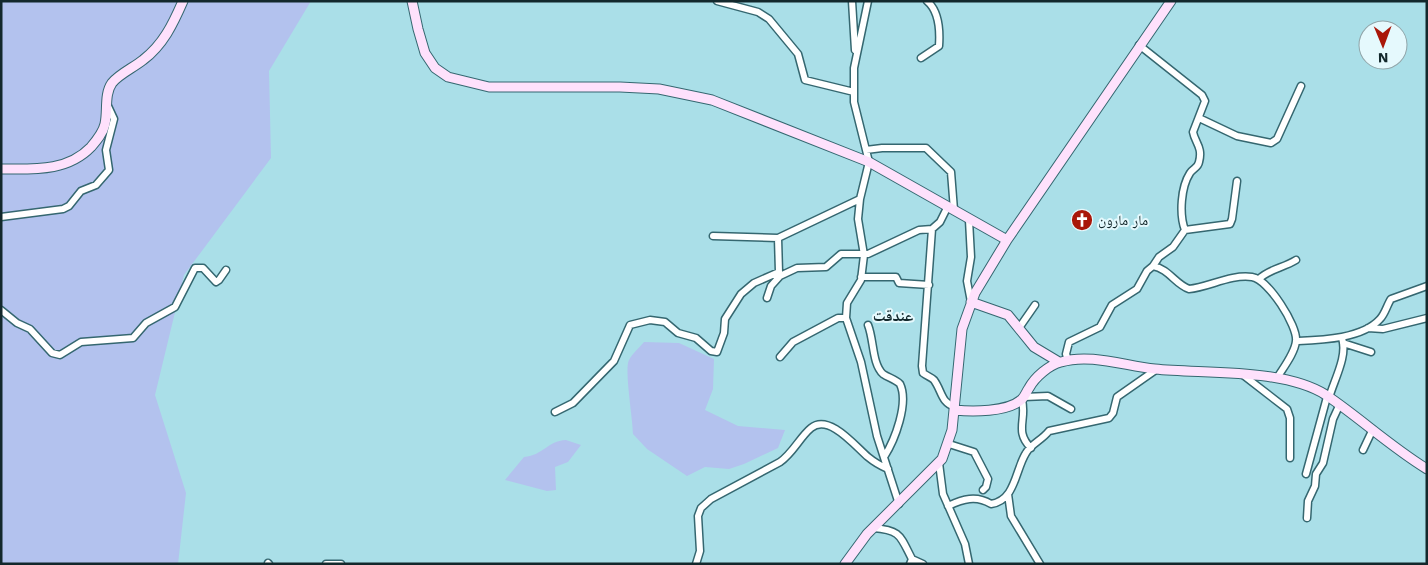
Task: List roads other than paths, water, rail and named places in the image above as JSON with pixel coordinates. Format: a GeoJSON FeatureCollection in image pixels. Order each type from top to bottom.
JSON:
{"type":"FeatureCollection","features":[{"type":"Feature","properties":{"kind":"street"},"geometry":{"type":"LineString","coordinates":[[1,169],[46,168],[76,159],[93,144],[105,123],[108,93],[112,83],[152,52],[171,29],[183,1]]}},
{"type":"Feature","properties":{"kind":"street"},"geometry":{"type":"LineString","coordinates":[[412,1],[419,36],[428,58],[440,72],[457,80],[478,85],[506,88],[611,86],[694,95],[728,105],[868,162],[1007,240]]}},
{"type":"Feature","properties":{"kind":"street"},"geometry":{"type":"LineString","coordinates":[[717,1],[758,12],[769,19],[798,54],[805,80],[854,92]]}},
{"type":"Feature","properties":{"kind":"street"},"geometry":{"type":"LineString","coordinates":[[852,1],[853,35],[856,52]]}},
{"type":"Feature","properties":{"kind":"street"},"geometry":{"type":"LineString","coordinates":[[868,1],[856,52],[854,92],[868,162],[858,219],[864,255],[859,286],[847,303],[846,318],[860,362],[884,457],[899,504]]}},
{"type":"Feature","properties":{"kind":"street"},"geometry":{"type":"LineString","coordinates":[[921,58],[939,46],[938,25],[933,8],[927,1]]}},
{"type":"Feature","properties":{"kind":"street"},"geometry":{"type":"LineString","coordinates":[[846,564],[873,528],[939,463],[949,444],[955,408],[962,329],[971,302],[1007,240],[1171,1]]}},
{"type":"Feature","properties":{"kind":"street"},"geometry":{"type":"LineString","coordinates":[[932,229],[929,285],[922,346],[923,373],[933,378],[948,405],[955,408],[977,412],[1016,404],[1023,399],[1041,374],[1064,361],[1069,342],[1100,328],[1112,305],[1137,289],[1147,271],[1159,257],[1173,247],[1185,230],[1182,211],[1186,179],[1192,169],[1198,166],[1200,159],[1199,143],[1193,132],[1204,104],[1202,95],[1139,45]]}},
{"type":"Feature","properties":{"kind":"street"},"geometry":{"type":"LineString","coordinates":[[1199,118],[1237,136],[1271,143],[1277,139],[1302,86]]}},
{"type":"Feature","properties":{"kind":"street"},"geometry":{"type":"LineString","coordinates":[[1,217],[63,209],[69,206],[81,191],[96,185],[106,175],[109,166],[106,150],[114,122],[112,112],[107,104]]}},
{"type":"Feature","properties":{"kind":"street"},"geometry":{"type":"LineString","coordinates":[[767,298],[775,279],[790,270],[826,268],[841,254],[864,255],[919,230],[932,229],[951,208],[951,172],[926,148],[866,150]]}},
{"type":"Feature","properties":{"kind":"street"},"geometry":{"type":"LineString","coordinates":[[1185,230],[1230,224],[1237,181]]}},
{"type":"Feature","properties":{"kind":"street"},"geometry":{"type":"LineString","coordinates":[[713,236],[778,238],[860,199]]}},
{"type":"Feature","properties":{"kind":"street"},"geometry":{"type":"LineString","coordinates":[[969,220],[971,250],[967,281],[971,302]]}},
{"type":"Feature","properties":{"kind":"street"},"geometry":{"type":"LineString","coordinates":[[555,412],[573,404],[614,361],[630,325],[650,320],[665,322],[678,333],[696,338],[711,351],[716,352],[724,334],[725,319],[741,294],[754,283],[779,272],[778,238]]}},
{"type":"Feature","properties":{"kind":"street"},"geometry":{"type":"LineString","coordinates":[[1153,266],[1163,269],[1183,287],[1188,289],[1239,278],[1259,279],[1268,271],[1276,270],[1296,260]]}},
{"type":"Feature","properties":{"kind":"street"},"geometry":{"type":"LineString","coordinates":[[1,310],[17,323],[30,329],[52,353],[57,355],[84,341],[133,338],[146,323],[175,307],[195,268],[203,268],[216,282],[226,270]]}},
{"type":"Feature","properties":{"kind":"street"},"geometry":{"type":"LineString","coordinates":[[861,277],[896,277],[898,283],[929,285]]}},
{"type":"Feature","properties":{"kind":"street"},"geometry":{"type":"LineString","coordinates":[[1259,279],[1280,303],[1294,328],[1296,341],[1277,378]]}},
{"type":"Feature","properties":{"kind":"street"},"geometry":{"type":"LineString","coordinates":[[1342,340],[1381,318],[1391,299],[1427,286]]}},
{"type":"Feature","properties":{"kind":"street"},"geometry":{"type":"LineString","coordinates":[[971,302],[1004,313],[1038,351],[1064,361],[1098,361],[1157,370],[1277,378],[1300,384],[1328,397],[1372,431],[1427,469]]}},
{"type":"Feature","properties":{"kind":"street"},"geometry":{"type":"LineString","coordinates":[[1019,328],[1035,305]]}},
{"type":"Feature","properties":{"kind":"street"},"geometry":{"type":"LineString","coordinates":[[780,356],[794,342],[838,318],[846,318]]}},
{"type":"Feature","properties":{"kind":"street"},"geometry":{"type":"LineString","coordinates":[[1366,328],[1383,329],[1427,318]]}},
{"type":"Feature","properties":{"kind":"street"},"geometry":{"type":"LineString","coordinates":[[868,325],[873,338],[876,364],[883,373],[900,384],[904,398],[893,440],[884,457]]}},
{"type":"Feature","properties":{"kind":"street"},"geometry":{"type":"LineString","coordinates":[[1296,341],[1342,340],[1370,352]]}},
{"type":"Feature","properties":{"kind":"street"},"geometry":{"type":"LineString","coordinates":[[1306,474],[1328,397],[1342,357],[1342,340]]}},
{"type":"Feature","properties":{"kind":"street"},"geometry":{"type":"LineString","coordinates":[[948,506],[971,498],[980,498],[994,504],[1008,494],[1026,453],[1044,439],[1049,431],[1109,418],[1113,413],[1117,397],[1157,370]]}},
{"type":"Feature","properties":{"kind":"street"},"geometry":{"type":"LineString","coordinates":[[1243,375],[1287,409],[1290,418],[1290,458]]}},
{"type":"Feature","properties":{"kind":"street"},"geometry":{"type":"LineString","coordinates":[[1023,399],[1048,396],[1071,409]]}},
{"type":"Feature","properties":{"kind":"street"},"geometry":{"type":"LineString","coordinates":[[1023,399],[1024,408],[1021,434],[1031,448]]}},
{"type":"Feature","properties":{"kind":"street"},"geometry":{"type":"LineString","coordinates":[[1307,518],[1308,501],[1315,486],[1316,474],[1323,463],[1334,419],[1340,406]]}},
{"type":"Feature","properties":{"kind":"street"},"geometry":{"type":"LineString","coordinates":[[696,564],[700,551],[698,516],[701,508],[711,499],[780,462],[788,456],[811,428],[819,425],[834,428],[877,464],[888,469]]}},
{"type":"Feature","properties":{"kind":"street"},"geometry":{"type":"LineString","coordinates":[[1362,450],[1372,431]]}},
{"type":"Feature","properties":{"kind":"street"},"geometry":{"type":"LineString","coordinates":[[949,444],[974,452],[988,479],[986,488],[983,490]]}},
{"type":"Feature","properties":{"kind":"street"},"geometry":{"type":"LineString","coordinates":[[939,463],[943,494],[966,544],[969,564]]}},
{"type":"Feature","properties":{"kind":"street"},"geometry":{"type":"LineString","coordinates":[[1008,494],[1011,516],[1040,564]]}},
{"type":"Feature","properties":{"kind":"street"},"geometry":{"type":"LineString","coordinates":[[873,528],[892,530],[900,535],[911,561],[922,564]]}},
{"type":"Feature","properties":{"kind":"street"},"geometry":{"type":"LineString","coordinates":[[326,564],[340,564]]}},
{"type":"Feature","properties":{"kind":"place","name":"مار مارون"},"geometry":{"type":"Point","coordinates":[1082,220]}},
{"type":"Feature","properties":{"kind":"district","name":"عندقت"},"geometry":{"type":"Point","coordinates":[893,315]}}]}
